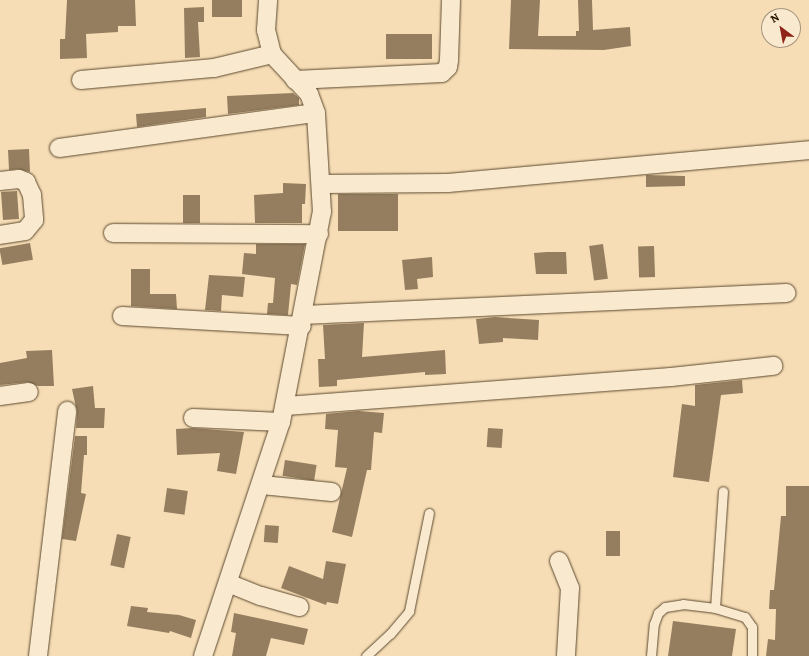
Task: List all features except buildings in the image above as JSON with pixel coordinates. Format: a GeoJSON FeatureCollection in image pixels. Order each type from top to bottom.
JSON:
{"type":"FeatureCollection","features":[{"type":"Feature","properties":{"kind":"street"},"geometry":{"type":"LineString","coordinates":[[207,654],[228,583],[262,485],[284,414],[322,212],[316,113],[309,94],[272,54],[266,30],[268,0]]}},
{"type":"Feature","properties":{"kind":"street"},"geometry":{"type":"LineString","coordinates":[[295,80],[442,73],[448,67],[449,60],[451,0]]}},
{"type":"Feature","properties":{"kind":"street"},"geometry":{"type":"LineString","coordinates":[[81,80],[214,68],[272,54]]}},
{"type":"Feature","properties":{"kind":"street"},"geometry":{"type":"LineString","coordinates":[[59,148],[316,113]]}},
{"type":"Feature","properties":{"kind":"street"},"geometry":{"type":"LineString","coordinates":[[320,184],[448,183],[809,150]]}},
{"type":"Feature","properties":{"kind":"street"},"geometry":{"type":"LineString","coordinates":[[0,181],[19,179],[26,182],[32,195],[34,220],[25,231],[0,235]]}},
{"type":"Feature","properties":{"kind":"street"},"geometry":{"type":"LineString","coordinates":[[113,233],[319,234]]}},
{"type":"Feature","properties":{"kind":"street"},"geometry":{"type":"LineString","coordinates":[[122,316],[302,320],[786,293]]}},
{"type":"Feature","properties":{"kind":"street"},"geometry":{"type":"LineString","coordinates":[[193,418],[284,414],[773,366]]}},
{"type":"Feature","properties":{"kind":"street"},"geometry":{"type":"LineString","coordinates":[[0,396],[29,392]]}},
{"type":"Feature","properties":{"kind":"street"},"geometry":{"type":"LineString","coordinates":[[38,656],[67,411]]}},
{"type":"Feature","properties":{"kind":"street"},"geometry":{"type":"LineString","coordinates":[[262,485],[332,492]]}},
{"type":"Feature","properties":{"kind":"street"},"geometry":{"type":"LineString","coordinates":[[559,561],[570,588],[566,656]]}},
{"type":"Feature","properties":{"kind":"street"},"geometry":{"type":"LineString","coordinates":[[228,583],[261,596],[299,608]]}},
{"type":"Feature","properties":{"kind":"lane"},"geometry":{"type":"LineString","coordinates":[[715,608],[723,491]]}},
{"type":"Feature","properties":{"kind":"lane"},"geometry":{"type":"LineString","coordinates":[[366,656],[390,634],[409,611],[429,513]]}},
{"type":"Feature","properties":{"kind":"lane"},"geometry":{"type":"LineString","coordinates":[[651,656],[654,624],[658,613],[664,607],[683,604],[715,608],[740,615],[749,621],[752,656]]}}]}
